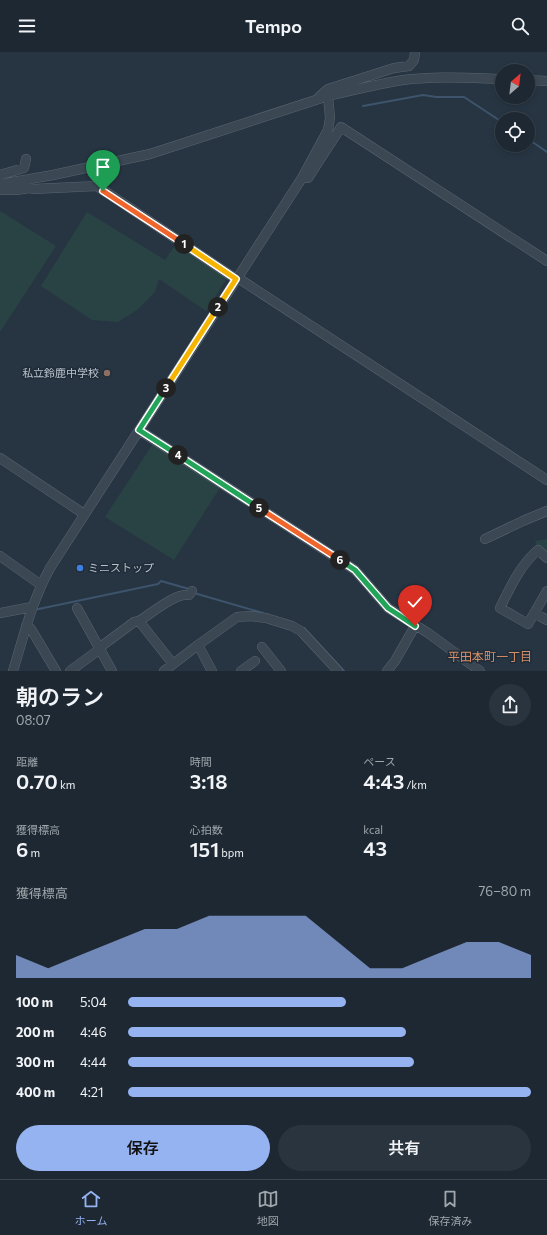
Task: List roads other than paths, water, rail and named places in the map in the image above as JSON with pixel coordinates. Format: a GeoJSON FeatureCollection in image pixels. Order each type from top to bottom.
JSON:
{"type":"FeatureCollection","features":[{"type":"Feature","properties":{"kind":"street"},"geometry":{"type":"LineString","coordinates":[[316,100],[328,89],[394,68],[409,66],[414,60],[415,52]]}},
{"type":"Feature","properties":{"kind":"street"},"geometry":{"type":"LineString","coordinates":[[0,184],[60,174],[150,154],[328,96],[404,80],[455,78],[495,80]]}},
{"type":"Feature","properties":{"kind":"street"},"geometry":{"type":"LineString","coordinates":[[535,80],[547,81]]}},
{"type":"Feature","properties":{"kind":"street"},"geometry":{"type":"LineString","coordinates":[[12,671],[32,607],[41,584],[50,568],[302,178],[328,130],[330,118],[328,96]]}},
{"type":"Feature","properties":{"kind":"street"},"geometry":{"type":"LineString","coordinates":[[302,178],[308,178],[341,127],[547,261]]}},
{"type":"Feature","properties":{"kind":"street"},"geometry":{"type":"LineString","coordinates":[[0,175],[24,168],[26,159]]}},
{"type":"Feature","properties":{"kind":"street"},"geometry":{"type":"LineString","coordinates":[[0,190],[97,186],[237,279],[547,480]]}},
{"type":"Feature","properties":{"kind":"street"},"geometry":{"type":"LineString","coordinates":[[139,430],[349,566],[388,608],[428,633],[480,671]]}},
{"type":"Feature","properties":{"kind":"street"},"geometry":{"type":"LineString","coordinates":[[0,458],[84,514]]}},
{"type":"Feature","properties":{"kind":"street"},"geometry":{"type":"LineString","coordinates":[[485,540],[547,511]]}},
{"type":"Feature","properties":{"kind":"street"},"geometry":{"type":"LineString","coordinates":[[547,558],[538,550],[532,554],[514,580],[500,608],[528,624],[547,591]]}},
{"type":"Feature","properties":{"kind":"street"},"geometry":{"type":"LineString","coordinates":[[0,556],[41,584]]}},
{"type":"Feature","properties":{"kind":"street"},"geometry":{"type":"LineString","coordinates":[[70,671],[134,622],[139,621],[174,598],[191,593]]}},
{"type":"Feature","properties":{"kind":"street"},"geometry":{"type":"LineString","coordinates":[[0,613],[32,607]]}},
{"type":"Feature","properties":{"kind":"street"},"geometry":{"type":"LineString","coordinates":[[77,608],[112,671]]}},
{"type":"Feature","properties":{"kind":"street"},"geometry":{"type":"LineString","coordinates":[[534,613],[547,620]]}},
{"type":"Feature","properties":{"kind":"street"},"geometry":{"type":"LineString","coordinates":[[164,671],[237,617],[251,616],[266,618],[292,626],[302,631],[338,671]]}},
{"type":"Feature","properties":{"kind":"street"},"geometry":{"type":"LineString","coordinates":[[139,621],[173,664]]}},
{"type":"Feature","properties":{"kind":"street"},"geometry":{"type":"LineString","coordinates":[[26,626],[31,629],[56,671]]}},
{"type":"Feature","properties":{"kind":"street"},"geometry":{"type":"LineString","coordinates":[[387,671],[396,661],[415,626]]}},
{"type":"Feature","properties":{"kind":"street"},"geometry":{"type":"LineString","coordinates":[[198,645],[212,671]]}},
{"type":"Feature","properties":{"kind":"street"},"geometry":{"type":"LineString","coordinates":[[262,647],[281,671]]}},
{"type":"Feature","properties":{"kind":"street"},"geometry":{"type":"LineString","coordinates":[[241,671],[255,660]]}},
{"type":"Feature","properties":{"kind":"waterway"},"geometry":{"type":"LineString","coordinates":[[363,106],[423,95],[436,97],[464,97],[495,117]]}},
{"type":"Feature","properties":{"kind":"waterway"},"geometry":{"type":"LineString","coordinates":[[535,144],[547,152]]}},
{"type":"Feature","properties":{"kind":"waterway"},"geometry":{"type":"LineString","coordinates":[[34,610],[158,584],[161,581],[189,589]]}},
{"type":"Feature","properties":{"kind":"waterway"},"geometry":{"type":"LineString","coordinates":[[194,593],[263,613]]}},
{"type":"Feature","properties":{"kind":"waterway"},"geometry":{"type":"LineString","coordinates":[[304,628],[344,671]]}},
{"type":"Feature","properties":{"kind":"place","name":"私立鈴鹿中学校"},"geometry":{"type":"Point","coordinates":[107,373]}},
{"type":"Feature","properties":{"kind":"place","name":"ミニストップ"},"geometry":{"type":"Point","coordinates":[80,568]}},
{"type":"Feature","properties":{"kind":"district","name":"平田本町一丁目"},"geometry":{"type":"Point","coordinates":[490,657]}}]}
